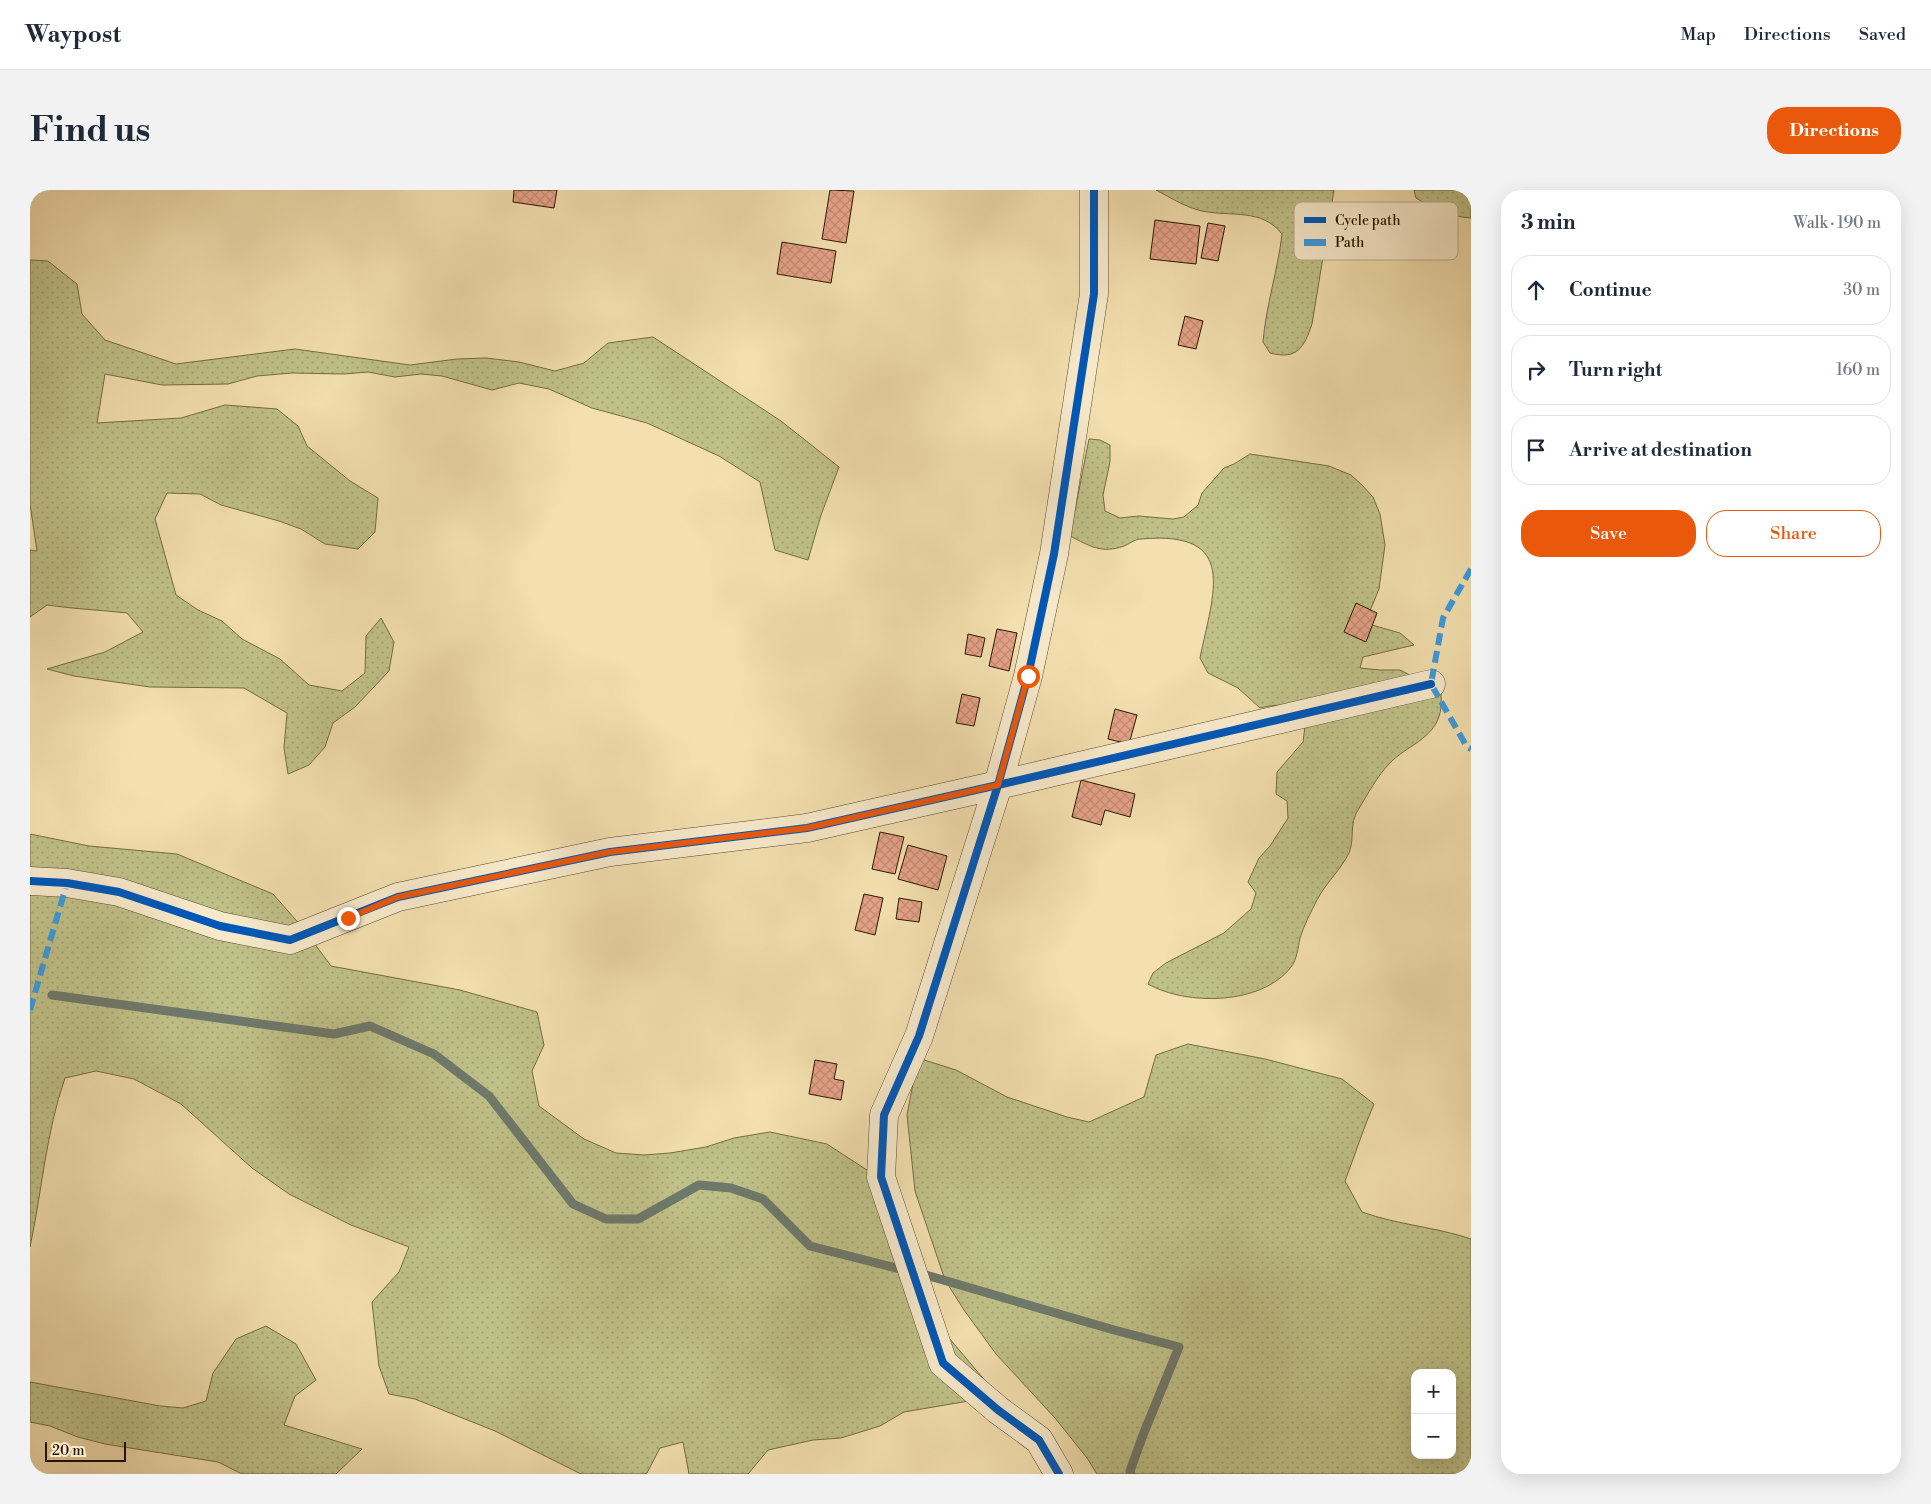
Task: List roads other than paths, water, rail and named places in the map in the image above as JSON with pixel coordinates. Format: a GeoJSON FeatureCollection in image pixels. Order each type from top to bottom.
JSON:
{"type":"FeatureCollection","features":[{"type":"Feature","properties":{"kind":"street"},"geometry":{"type":"LineString","coordinates":[[1059,1474],[1039,1440],[998,1410],[943,1363],[881,1177],[884,1115],[919,1036],[998,785],[1028,676],[1054,554],[1094,294],[1094,190]]}},
{"type":"Feature","properties":{"kind":"street"},"geometry":{"type":"LineString","coordinates":[[30,880],[67,883],[119,892],[220,926],[290,940],[398,897],[610,852],[807,828],[1431,684]]}},
{"type":"Feature","properties":{"kind":"waterway"},"geometry":{"type":"LineString","coordinates":[[52,995],[334,1034],[370,1026],[434,1054],[489,1096],[573,1204],[606,1219],[638,1219],[699,1185],[731,1188],[763,1199],[810,1246],[908,1271]]}},
{"type":"Feature","properties":{"kind":"waterway"},"geometry":{"type":"LineString","coordinates":[[926,1275],[1179,1347],[1143,1435],[1130,1471],[1131,1474]]}}]}
